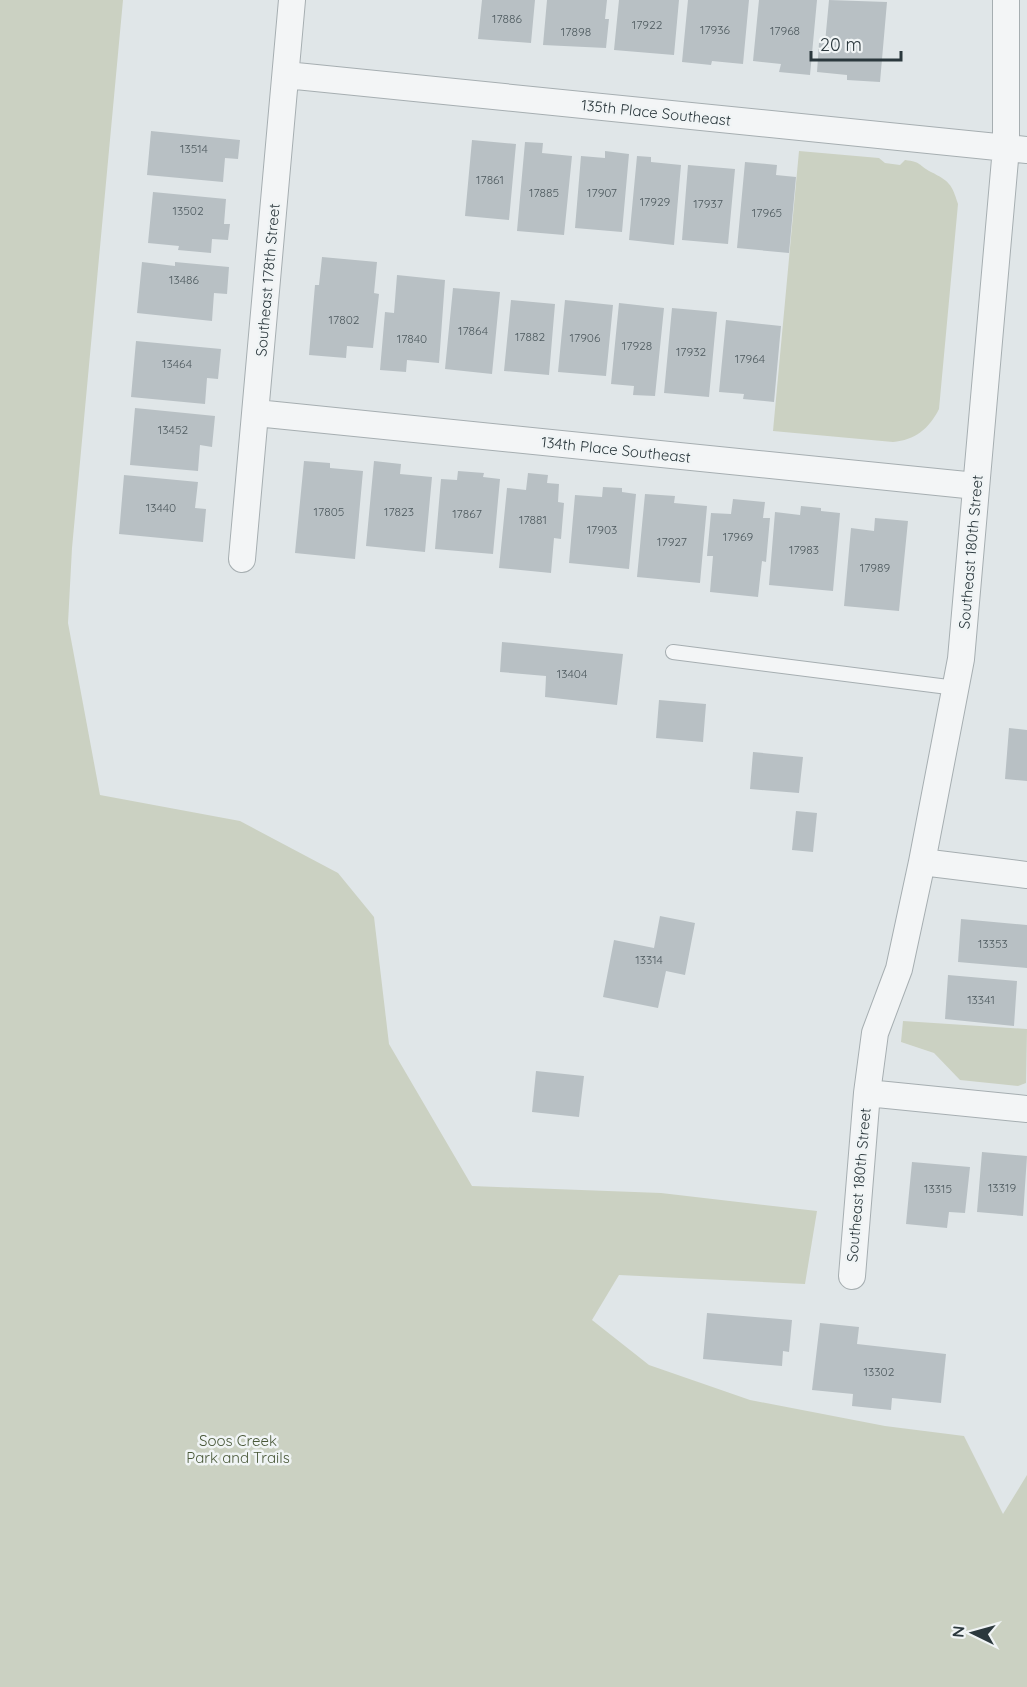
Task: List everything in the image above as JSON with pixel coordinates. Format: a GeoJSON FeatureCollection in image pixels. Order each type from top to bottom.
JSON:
{"type":"FeatureCollection","features":[{"type":"Feature","properties":{"kind":"street","name":"Southeast 178th Street"},"geometry":{"type":"LineString","coordinates":[[242,559],[292,0]]}},
{"type":"Feature","properties":{"kind":"street","name":"Southeast 180th Street"},"geometry":{"type":"LineString","coordinates":[[852,1276],[867,1094],[875,1034],[898,969],[922,862],[961,659],[976,486],[1017,149],[1006,0]]}},
{"type":"Feature","properties":{"kind":"street","name":"135th Place Southeast"},"geometry":{"type":"LineString","coordinates":[[286,75],[1017,149]]}},
{"type":"Feature","properties":{"kind":"street","name":"134th Place Southeast"},"geometry":{"type":"LineString","coordinates":[[256,413],[976,486]]}},
{"type":"Feature","properties":{"kind":"street"},"geometry":{"type":"LineString","coordinates":[[922,862],[1027,875]]}},
{"type":"Feature","properties":{"kind":"street","name":"Southeast 180th Street"},"geometry":{"type":"LineString","coordinates":[[867,1094],[1027,1109]]}},
{"type":"Feature","properties":{"kind":"lane"},"geometry":{"type":"LineString","coordinates":[[673,652],[956,688]]}},
{"type":"Feature","properties":{"kind":"green space","name":"Soos Creek Park and Trails"},"geometry":{"type":"Polygon","coordinates":[[[0,0],[123,0],[72,548],[68,623],[100,795],[240,821],[338,873],[374,917],[389,1044],[472,1186],[661,1193],[817,1211],[805,1284],[619,1275],[592,1320],[649,1365],[750,1400],[885,1426],[964,1436],[1003,1514],[1027,1475],[1027,1687],[0,1687],[0,0]]]}},
{"type":"Feature","properties":{"kind":"green space"},"geometry":{"type":"Polygon","coordinates":[[[799,151],[879,158],[885,163],[900,165],[905,160],[914,162],[946,181],[952,187],[956,197],[958,204],[939,409],[926,428],[908,439],[893,442],[773,431],[799,151]]]}},
{"type":"Feature","properties":{"kind":"green space"},"geometry":{"type":"Polygon","coordinates":[[[903,1021],[1027,1029],[1026,1083],[1018,1086],[960,1080],[934,1053],[901,1042],[903,1021]]]}},
{"type":"Feature","properties":{"kind":"building"},"geometry":{"type":"Polygon","coordinates":[[[482,0],[535,0],[531,43],[478,39],[482,0]]]}},
{"type":"Feature","properties":{"kind":"building"},"geometry":{"type":"Polygon","coordinates":[[[547,0],[607,0],[605,19],[609,19],[606,48],[543,45],[547,0]]]}},
{"type":"Feature","properties":{"kind":"building"},"geometry":{"type":"Polygon","coordinates":[[[619,0],[679,0],[674,55],[614,50],[619,0]]]}},
{"type":"Feature","properties":{"kind":"building"},"geometry":{"type":"Polygon","coordinates":[[[688,0],[749,0],[743,64],[712,61],[711,65],[682,62],[688,0]]]}},
{"type":"Feature","properties":{"kind":"building"},"geometry":{"type":"Polygon","coordinates":[[[759,0],[817,0],[810,75],[779,72],[781,64],[753,61],[759,0]]]}},
{"type":"Feature","properties":{"kind":"building"},"geometry":{"type":"Polygon","coordinates":[[[829,0],[887,2],[880,82],[847,80],[847,75],[817,72],[819,43],[825,43],[829,0]]]}},
{"type":"Feature","properties":{"kind":"building"},"geometry":{"type":"Polygon","coordinates":[[[151,131],[240,140],[238,159],[225,158],[223,182],[147,175],[151,131]]]}},
{"type":"Feature","properties":{"kind":"building"},"geometry":{"type":"Polygon","coordinates":[[[472,140],[516,144],[509,220],[465,216],[472,140]]]}},
{"type":"Feature","properties":{"kind":"building"},"geometry":{"type":"Polygon","coordinates":[[[525,142],[543,143],[542,153],[572,156],[564,235],[517,231],[525,142]]]}},
{"type":"Feature","properties":{"kind":"building"},"geometry":{"type":"Polygon","coordinates":[[[605,151],[629,154],[622,232],[575,228],[581,156],[605,158],[605,151]]]}},
{"type":"Feature","properties":{"kind":"building"},"geometry":{"type":"Polygon","coordinates":[[[637,156],[651,157],[651,162],[681,165],[674,245],[629,240],[637,156]]]}},
{"type":"Feature","properties":{"kind":"building"},"geometry":{"type":"Polygon","coordinates":[[[745,162],[777,165],[776,175],[796,177],[789,253],[737,248],[745,162]]]}},
{"type":"Feature","properties":{"kind":"building"},"geometry":{"type":"Polygon","coordinates":[[[688,165],[735,169],[728,244],[682,240],[688,165]]]}},
{"type":"Feature","properties":{"kind":"building"},"geometry":{"type":"Polygon","coordinates":[[[153,192],[226,199],[224,224],[230,224],[228,240],[212,239],[211,253],[178,250],[179,246],[148,243],[153,192]]]}},
{"type":"Feature","properties":{"kind":"building"},"geometry":{"type":"Polygon","coordinates":[[[322,257],[377,262],[374,293],[379,294],[373,348],[347,346],[346,358],[309,355],[315,285],[319,285],[322,257]]]}},
{"type":"Feature","properties":{"kind":"building"},"geometry":{"type":"Polygon","coordinates":[[[142,262],[175,266],[175,262],[229,267],[227,294],[214,293],[212,321],[137,313],[142,262]]]}},
{"type":"Feature","properties":{"kind":"building"},"geometry":{"type":"Polygon","coordinates":[[[397,275],[445,280],[439,363],[407,360],[406,372],[380,370],[385,312],[394,313],[397,275]]]}},
{"type":"Feature","properties":{"kind":"building"},"geometry":{"type":"Polygon","coordinates":[[[453,288],[500,292],[492,374],[445,369],[453,288]]]}},
{"type":"Feature","properties":{"kind":"building"},"geometry":{"type":"Polygon","coordinates":[[[511,300],[555,304],[549,375],[504,371],[511,300]]]}},
{"type":"Feature","properties":{"kind":"building"},"geometry":{"type":"Polygon","coordinates":[[[565,300],[613,305],[606,376],[558,372],[565,300]]]}},
{"type":"Feature","properties":{"kind":"building"},"geometry":{"type":"Polygon","coordinates":[[[619,303],[664,308],[655,396],[633,395],[634,386],[611,384],[619,303]]]}},
{"type":"Feature","properties":{"kind":"building"},"geometry":{"type":"Polygon","coordinates":[[[672,308],[717,312],[709,397],[664,393],[672,308]]]}},
{"type":"Feature","properties":{"kind":"building"},"geometry":{"type":"Polygon","coordinates":[[[726,320],[781,326],[774,402],[743,399],[744,394],[719,392],[726,320]]]}},
{"type":"Feature","properties":{"kind":"building"},"geometry":{"type":"Polygon","coordinates":[[[136,341],[221,349],[218,379],[207,378],[205,404],[131,397],[136,341]]]}},
{"type":"Feature","properties":{"kind":"building"},"geometry":{"type":"Polygon","coordinates":[[[135,408],[215,416],[212,447],[200,445],[198,471],[130,465],[135,408]]]}},
{"type":"Feature","properties":{"kind":"building"},"geometry":{"type":"Polygon","coordinates":[[[304,461],[330,463],[330,468],[363,471],[355,559],[295,553],[304,461]]]}},
{"type":"Feature","properties":{"kind":"building"},"geometry":{"type":"Polygon","coordinates":[[[374,461],[401,464],[400,474],[432,477],[425,552],[366,546],[374,461]]]}},
{"type":"Feature","properties":{"kind":"building"},"geometry":{"type":"Polygon","coordinates":[[[458,471],[484,473],[483,477],[500,479],[493,554],[435,549],[441,479],[457,480],[458,471]]]}},
{"type":"Feature","properties":{"kind":"building"},"geometry":{"type":"Polygon","coordinates":[[[528,473],[548,475],[547,483],[559,484],[558,502],[564,503],[561,539],[554,538],[551,573],[499,568],[507,488],[526,490],[528,473]]]}},
{"type":"Feature","properties":{"kind":"building"},"geometry":{"type":"Polygon","coordinates":[[[124,475],[198,482],[195,508],[206,509],[203,542],[119,534],[124,475]]]}},
{"type":"Feature","properties":{"kind":"building"},"geometry":{"type":"Polygon","coordinates":[[[603,487],[622,488],[622,492],[636,494],[629,569],[569,563],[575,495],[602,497],[603,487]]]}},
{"type":"Feature","properties":{"kind":"building"},"geometry":{"type":"Polygon","coordinates":[[[645,494],[675,496],[674,503],[707,506],[700,583],[637,577],[645,494]]]}},
{"type":"Feature","properties":{"kind":"building"},"geometry":{"type":"Polygon","coordinates":[[[733,499],[765,502],[763,518],[770,518],[766,562],[762,561],[758,597],[710,592],[713,556],[707,556],[711,513],[731,514],[733,499]]]}},
{"type":"Feature","properties":{"kind":"building"},"geometry":{"type":"Polygon","coordinates":[[[801,506],[840,513],[833,591],[769,585],[775,512],[800,515],[801,506]]]}},
{"type":"Feature","properties":{"kind":"building"},"geometry":{"type":"Polygon","coordinates":[[[875,518],[908,521],[899,611],[844,606],[851,528],[874,531],[875,518]]]}},
{"type":"Feature","properties":{"kind":"building"},"geometry":{"type":"Polygon","coordinates":[[[502,642],[623,654],[617,705],[545,697],[546,676],[500,672],[502,642]]]}},
{"type":"Feature","properties":{"kind":"building"},"geometry":{"type":"Polygon","coordinates":[[[659,700],[706,704],[703,742],[656,738],[659,700]]]}},
{"type":"Feature","properties":{"kind":"building"},"geometry":{"type":"Polygon","coordinates":[[[1009,728],[1027,730],[1027,781],[1005,779],[1009,728]]]}},
{"type":"Feature","properties":{"kind":"building"},"geometry":{"type":"Polygon","coordinates":[[[753,752],[803,757],[799,793],[750,789],[753,752]]]}},
{"type":"Feature","properties":{"kind":"building"},"geometry":{"type":"Polygon","coordinates":[[[796,811],[817,813],[813,852],[792,850],[796,811]]]}},
{"type":"Feature","properties":{"kind":"building"},"geometry":{"type":"Polygon","coordinates":[[[660,916],[695,923],[685,975],[666,971],[658,1008],[603,997],[614,940],[654,948],[660,916]]]}},
{"type":"Feature","properties":{"kind":"building"},"geometry":{"type":"Polygon","coordinates":[[[961,919],[1027,925],[1027,968],[958,962],[961,919]]]}},
{"type":"Feature","properties":{"kind":"building"},"geometry":{"type":"Polygon","coordinates":[[[948,975],[1017,981],[1014,1026],[945,1019],[948,975]]]}},
{"type":"Feature","properties":{"kind":"building"},"geometry":{"type":"Polygon","coordinates":[[[536,1071],[584,1076],[579,1117],[532,1112],[536,1071]]]}},
{"type":"Feature","properties":{"kind":"building"},"geometry":{"type":"Polygon","coordinates":[[[982,1152],[1027,1156],[1023,1216],[977,1212],[982,1152]]]}},
{"type":"Feature","properties":{"kind":"building"},"geometry":{"type":"Polygon","coordinates":[[[912,1162],[970,1167],[965,1213],[949,1212],[947,1228],[906,1224],[912,1162]]]}},
{"type":"Feature","properties":{"kind":"building"},"geometry":{"type":"Polygon","coordinates":[[[707,1313],[792,1320],[789,1352],[783,1351],[782,1366],[703,1359],[707,1313]]]}},
{"type":"Feature","properties":{"kind":"building"},"geometry":{"type":"Polygon","coordinates":[[[820,1323],[859,1327],[857,1344],[946,1354],[941,1403],[892,1398],[891,1410],[852,1406],[853,1394],[812,1390],[820,1323]]]}}]}
